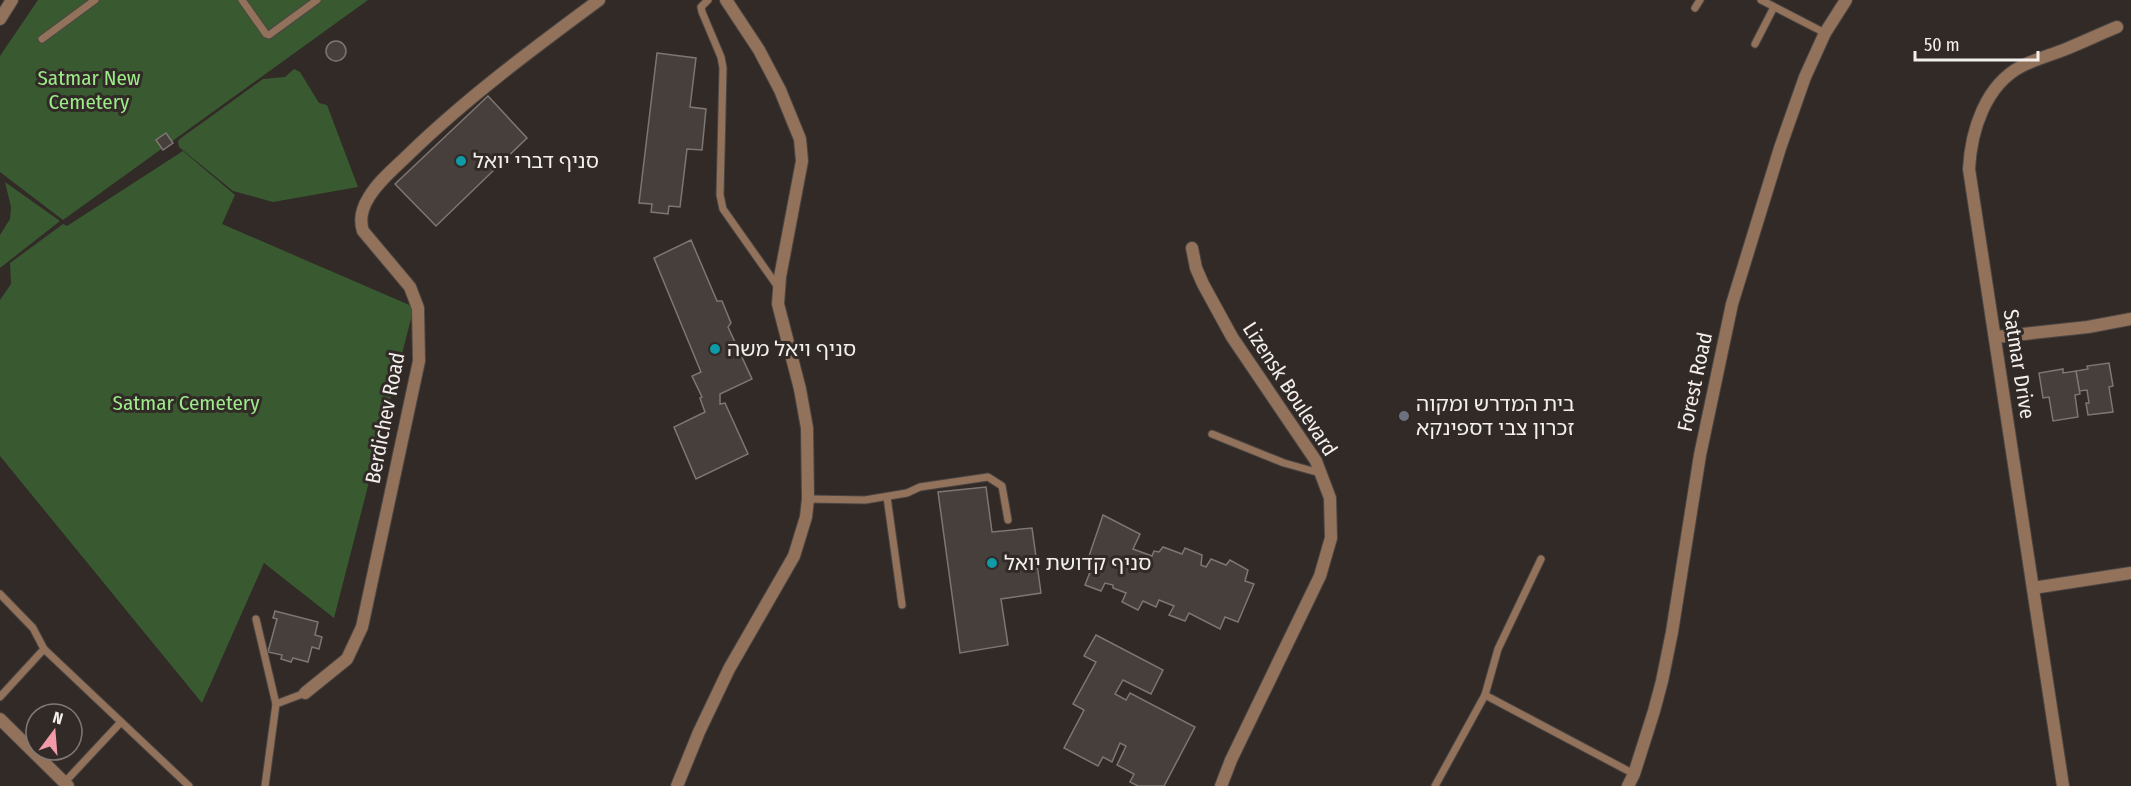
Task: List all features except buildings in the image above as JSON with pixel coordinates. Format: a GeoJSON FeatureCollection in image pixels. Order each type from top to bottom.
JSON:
{"type":"FeatureCollection","features":[{"type":"Feature","properties":{"kind":"street"},"geometry":{"type":"LineString","coordinates":[[0,19],[12,0]]}},
{"type":"Feature","properties":{"kind":"street","name":"Berdichev Road"},"geometry":{"type":"LineString","coordinates":[[305,693],[347,658],[362,627],[419,361],[418,308],[410,288],[363,231],[359,220],[367,199],[376,186],[427,136],[599,0]]}},
{"type":"Feature","properties":{"kind":"street"},"geometry":{"type":"LineString","coordinates":[[677,786],[699,732],[729,669],[795,556],[806,517],[808,500],[807,428],[800,388],[778,304],[780,277],[802,160],[800,139],[780,90],[759,50],[726,0]]}},
{"type":"Feature","properties":{"kind":"street","name":"Forest Road"},"geometry":{"type":"LineString","coordinates":[[1628,786],[1634,774],[1662,681],[1674,621],[1700,455],[1732,304],[1805,77],[1825,33],[1846,0]]}},
{"type":"Feature","properties":{"kind":"street","name":"Satmar Drive"},"geometry":{"type":"LineString","coordinates":[[2063,786],[1996,337],[1968,169],[1974,129],[1984,107],[1996,90],[2021,67],[2116,27]]}},
{"type":"Feature","properties":{"kind":"street","name":"Lizensk Boulevard"},"geometry":{"type":"LineString","coordinates":[[1192,248],[1196,268],[1203,284],[1232,337],[1316,461],[1330,498],[1331,538],[1320,576],[1231,760],[1221,786]]}},
{"type":"Feature","properties":{"kind":"street"},"geometry":{"type":"LineString","coordinates":[[1996,337],[2088,327],[2131,319]]}},
{"type":"Feature","properties":{"kind":"street"},"geometry":{"type":"LineString","coordinates":[[2033,588],[2131,573]]}},
{"type":"Feature","properties":{"kind":"street"},"geometry":{"type":"LineString","coordinates":[[0,718],[66,785]]}},
{"type":"Feature","properties":{"kind":"lane"},"geometry":{"type":"LineString","coordinates":[[42,39],[95,0]]}},
{"type":"Feature","properties":{"kind":"lane"},"geometry":{"type":"LineString","coordinates":[[242,0],[269,35],[317,0]]}},
{"type":"Feature","properties":{"kind":"lane"},"geometry":{"type":"LineString","coordinates":[[708,0],[701,7],[702,12],[721,57],[723,68],[720,195],[723,209],[779,289]]}},
{"type":"Feature","properties":{"kind":"lane"},"geometry":{"type":"LineString","coordinates":[[1695,8],[1700,0]]}},
{"type":"Feature","properties":{"kind":"lane"},"geometry":{"type":"LineString","coordinates":[[1761,0],[1825,33]]}},
{"type":"Feature","properties":{"kind":"lane"},"geometry":{"type":"LineString","coordinates":[[1755,44],[1774,7]]}},
{"type":"Feature","properties":{"kind":"lane"},"geometry":{"type":"LineString","coordinates":[[1212,434],[1284,463],[1320,473]]}},
{"type":"Feature","properties":{"kind":"lane"},"geometry":{"type":"LineString","coordinates":[[808,500],[865,500],[908,493],[920,487],[988,477],[1002,486],[1008,520]]}},
{"type":"Feature","properties":{"kind":"lane"},"geometry":{"type":"LineString","coordinates":[[887,497],[902,605]]}},
{"type":"Feature","properties":{"kind":"lane"},"geometry":{"type":"LineString","coordinates":[[1435,786],[1485,695],[1498,649],[1541,559]]}},
{"type":"Feature","properties":{"kind":"lane"},"geometry":{"type":"LineString","coordinates":[[0,594],[33,628],[44,649],[189,786]]}},
{"type":"Feature","properties":{"kind":"lane"},"geometry":{"type":"LineString","coordinates":[[256,620],[276,704],[265,786]]}},
{"type":"Feature","properties":{"kind":"lane"},"geometry":{"type":"LineString","coordinates":[[0,697],[44,649]]}},
{"type":"Feature","properties":{"kind":"lane"},"geometry":{"type":"LineString","coordinates":[[276,704],[305,693]]}},
{"type":"Feature","properties":{"kind":"lane"},"geometry":{"type":"LineString","coordinates":[[1485,695],[1634,774]]}},
{"type":"Feature","properties":{"kind":"lane"},"geometry":{"type":"LineString","coordinates":[[66,785],[121,722]]}},
{"type":"Feature","properties":{"kind":"green space","name":"Satmar New Cemetery"},"geometry":{"type":"Polygon","coordinates":[[[38,0],[368,0],[63,220],[0,172],[0,56],[38,0]]]}},
{"type":"Feature","properties":{"kind":"green space"},"geometry":{"type":"Polygon","coordinates":[[[294,69],[300,72],[319,103],[327,105],[358,187],[273,202],[233,191],[179,147],[178,141],[181,138],[263,79],[285,77],[294,69]]]}},
{"type":"Feature","properties":{"kind":"green space","name":"Satmar Cemetery"},"geometry":{"type":"Polygon","coordinates":[[[183,151],[235,195],[222,224],[414,307],[334,618],[264,563],[202,703],[0,456],[0,300],[11,284],[10,263],[63,224],[67,226],[183,151]]]}},
{"type":"Feature","properties":{"kind":"green space"},"geometry":{"type":"Polygon","coordinates":[[[5,182],[60,221],[0,268],[0,235],[10,219],[11,207],[5,182]]]}},
{"type":"Feature","properties":{"kind":"place","name":"סניף דברי יואל"},"geometry":{"type":"Point","coordinates":[461,161]}},
{"type":"Feature","properties":{"kind":"place","name":"סניף ויאל משה"},"geometry":{"type":"Point","coordinates":[715,349]}},
{"type":"Feature","properties":{"kind":"place","name":"בית המדרש ומקוה זכרון צבי דספינקא"},"geometry":{"type":"Point","coordinates":[1404,416]}},
{"type":"Feature","properties":{"kind":"place","name":"סניף קדושת יואל"},"geometry":{"type":"Point","coordinates":[992,563]}}]}
